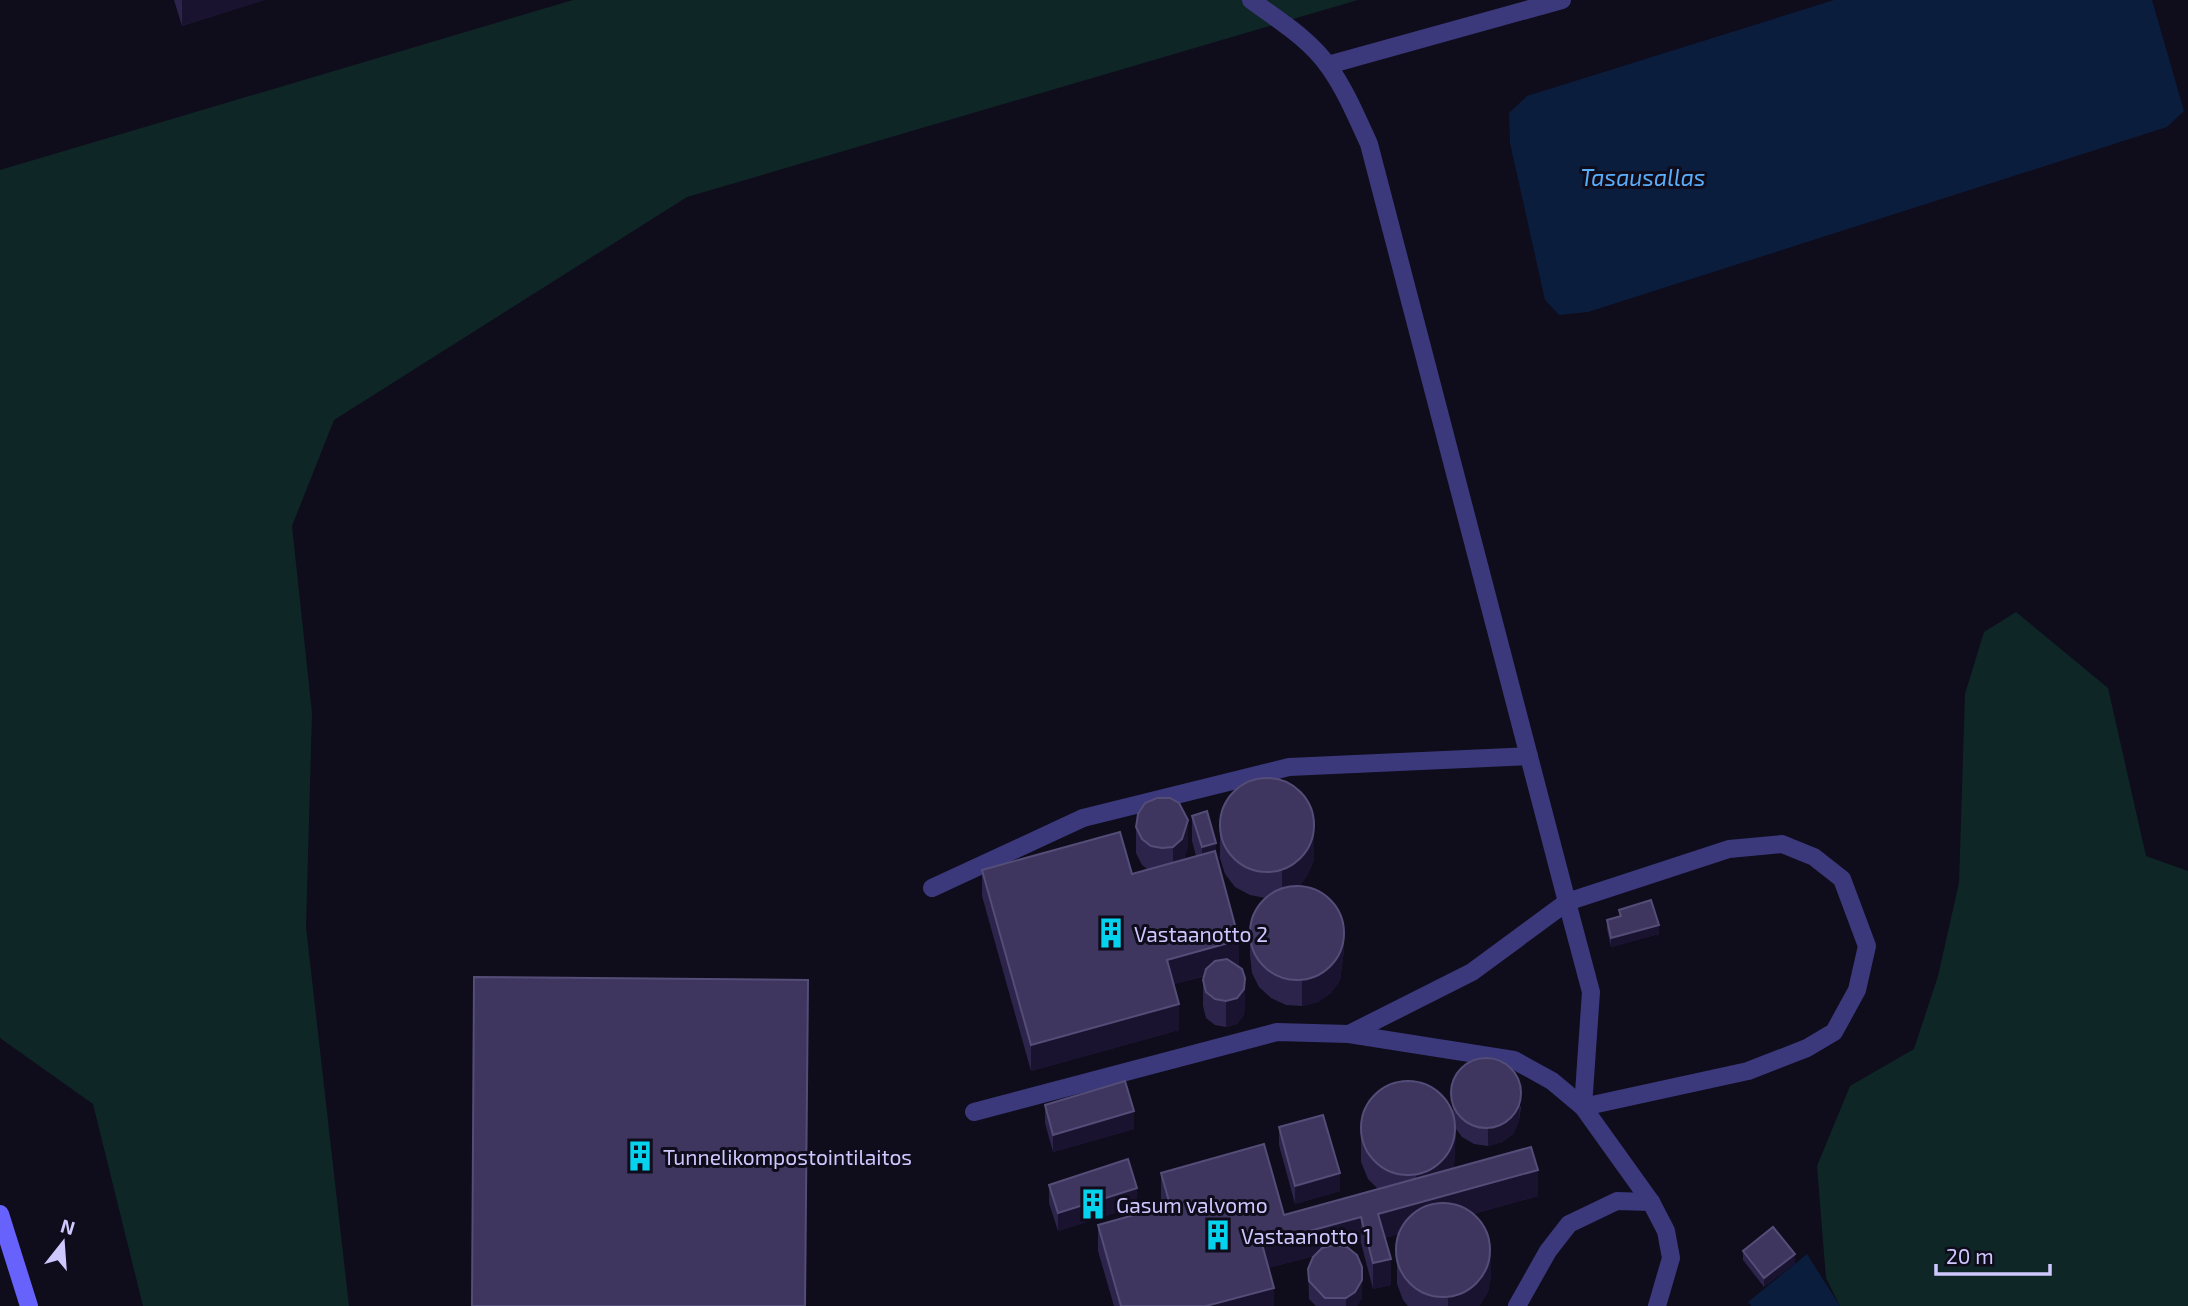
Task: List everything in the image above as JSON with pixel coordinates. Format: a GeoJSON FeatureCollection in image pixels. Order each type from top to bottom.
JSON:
{"type":"FeatureCollection","features":[{"type":"Feature","properties":{"kind":"street"},"geometry":{"type":"LineString","coordinates":[[0,1214],[29,1306]]}},
{"type":"Feature","properties":{"kind":"lane"},"geometry":{"type":"LineString","coordinates":[[1251,0],[1293,31],[1328,65],[1350,102],[1369,144],[1591,992],[1583,1107]]}},
{"type":"Feature","properties":{"kind":"lane"},"geometry":{"type":"LineString","coordinates":[[1328,65],[1562,0]]}},
{"type":"Feature","properties":{"kind":"lane"},"geometry":{"type":"LineString","coordinates":[[932,888],[1083,818],[1289,767],[1529,756]]}},
{"type":"Feature","properties":{"kind":"lane"},"geometry":{"type":"LineString","coordinates":[[1349,1034],[1472,972],[1567,902],[1729,849],[1782,844],[1814,858],[1842,879],[1867,946],[1857,990],[1834,1032],[1807,1048],[1748,1071],[1583,1107]]}},
{"type":"Feature","properties":{"kind":"lane"},"geometry":{"type":"LineString","coordinates":[[974,1112],[1277,1032],[1349,1034],[1514,1060],[1552,1081],[1583,1107],[1651,1202],[1666,1231],[1671,1258],[1657,1306]]}},
{"type":"Feature","properties":{"kind":"lane"},"geometry":{"type":"LineString","coordinates":[[1517,1306],[1548,1251],[1569,1224],[1617,1201],[1651,1202]]}},
{"type":"Feature","properties":{"kind":"green space"},"geometry":{"type":"Polygon","coordinates":[[[573,0],[1358,0],[687,197],[334,420],[292,526],[312,713],[306,927],[349,1306],[143,1306],[93,1104],[0,1038],[0,170],[573,0]]]}},
{"type":"Feature","properties":{"kind":"green space"},"geometry":{"type":"Polygon","coordinates":[[[2016,612],[2108,688],[2146,856],[2188,871],[2188,1306],[1840,1306],[1826,1278],[1817,1166],[1850,1086],[1914,1049],[1938,976],[1959,883],[1965,694],[1984,632],[2016,612]]]}},
{"type":"Feature","properties":{"kind":"water","name":"Tasausallas"},"geometry":{"type":"Polygon","coordinates":[[[1834,0],[2152,0],[2184,111],[2167,127],[1588,312],[1559,315],[1545,300],[1510,143],[1509,113],[1527,96],[1834,0]]]}},
{"type":"Feature","properties":{"kind":"water"},"geometry":{"type":"Polygon","coordinates":[[[1807,1254],[1840,1306],[1751,1306],[1748,1302],[1807,1254]]]}},
{"type":"Feature","properties":{"kind":"building"},"geometry":{"type":"Polygon","coordinates":[[[1267,778],[1285,782],[1300,792],[1310,807],[1314,825],[1310,843],[1300,858],[1285,868],[1267,872],[1249,868],[1234,858],[1224,843],[1220,825],[1224,807],[1234,792],[1249,782],[1267,778]]]}},
{"type":"Feature","properties":{"kind":"building"},"geometry":{"type":"Polygon","coordinates":[[[1157,798],[1170,798],[1179,803],[1188,820],[1182,839],[1173,847],[1151,846],[1142,839],[1136,827],[1138,814],[1145,803],[1157,798]]]}},
{"type":"Feature","properties":{"kind":"building"},"geometry":{"type":"Polygon","coordinates":[[[1207,811],[1216,843],[1202,847],[1192,816],[1207,811]]]}},
{"type":"Feature","properties":{"kind":"building","name":"Vastaanotto 2"},"geometry":{"type":"Polygon","coordinates":[[[1120,832],[1132,874],[1215,851],[1239,940],[1167,960],[1179,1004],[1031,1045],[982,870],[1120,832]]]}},
{"type":"Feature","properties":{"kind":"building"},"geometry":{"type":"Polygon","coordinates":[[[1297,886],[1315,890],[1330,900],[1340,915],[1344,933],[1340,951],[1330,966],[1315,976],[1297,980],[1279,976],[1264,966],[1254,951],[1250,933],[1254,915],[1264,900],[1279,890],[1297,886]]]}},
{"type":"Feature","properties":{"kind":"building"},"geometry":{"type":"Polygon","coordinates":[[[1651,900],[1659,925],[1611,938],[1607,920],[1621,916],[1619,910],[1651,900]]]}},
{"type":"Feature","properties":{"kind":"building"},"geometry":{"type":"Polygon","coordinates":[[[1227,959],[1242,969],[1245,978],[1244,989],[1237,998],[1226,1001],[1215,999],[1206,992],[1203,980],[1206,969],[1215,961],[1227,959]]]}},
{"type":"Feature","properties":{"kind":"building","name":"Tunnelikompostointilaitos"},"geometry":{"type":"Polygon","coordinates":[[[474,977],[808,980],[805,1306],[472,1306],[474,977]]]}},
{"type":"Feature","properties":{"kind":"building"},"geometry":{"type":"Polygon","coordinates":[[[1486,1058],[1505,1064],[1515,1074],[1521,1093],[1515,1112],[1505,1122],[1486,1128],[1467,1122],[1457,1112],[1451,1093],[1457,1074],[1467,1064],[1486,1058]]]}},
{"type":"Feature","properties":{"kind":"building"},"geometry":{"type":"Polygon","coordinates":[[[1125,1081],[1134,1111],[1053,1135],[1045,1105],[1125,1081]]]}},
{"type":"Feature","properties":{"kind":"building"},"geometry":{"type":"Polygon","coordinates":[[[1408,1081],[1426,1085],[1441,1095],[1451,1110],[1455,1128],[1451,1146],[1441,1161],[1426,1171],[1408,1175],[1390,1171],[1375,1161],[1365,1146],[1361,1128],[1365,1110],[1375,1095],[1390,1085],[1408,1081]]]}},
{"type":"Feature","properties":{"kind":"building"},"geometry":{"type":"Polygon","coordinates":[[[1323,1115],[1340,1173],[1295,1186],[1279,1127],[1323,1115]]]}},
{"type":"Feature","properties":{"kind":"building"},"geometry":{"type":"Polygon","coordinates":[[[1264,1144],[1284,1215],[1531,1147],[1538,1170],[1378,1214],[1391,1259],[1373,1263],[1361,1217],[1262,1244],[1274,1288],[1206,1306],[1121,1306],[1098,1225],[1170,1205],[1161,1173],[1264,1144]]]}},
{"type":"Feature","properties":{"kind":"building"},"geometry":{"type":"Polygon","coordinates":[[[1128,1159],[1137,1188],[1058,1213],[1049,1185],[1128,1159]]]}},
{"type":"Feature","properties":{"kind":"building"},"geometry":{"type":"Polygon","coordinates":[[[1443,1203],[1461,1207],[1476,1217],[1486,1232],[1490,1250],[1486,1268],[1476,1283],[1461,1293],[1443,1297],[1425,1293],[1410,1283],[1400,1268],[1396,1250],[1400,1232],[1410,1217],[1425,1207],[1443,1203]]]}},
{"type":"Feature","properties":{"kind":"building"},"geometry":{"type":"Polygon","coordinates":[[[1773,1227],[1795,1254],[1764,1278],[1743,1251],[1773,1227]]]}},
{"type":"Feature","properties":{"kind":"building"},"geometry":{"type":"Polygon","coordinates":[[[1334,1245],[1347,1247],[1357,1255],[1362,1267],[1362,1280],[1355,1292],[1346,1298],[1325,1298],[1309,1281],[1308,1269],[1313,1257],[1322,1248],[1334,1245]]]}},
{"type":"Feature","properties":{"kind":"place","name":"Vastaanotto 2"},"geometry":{"type":"Point","coordinates":[1111,933]}},
{"type":"Feature","properties":{"kind":"place","name":"Tunnelikompostointilaitos"},"geometry":{"type":"Point","coordinates":[640,1156]}},
{"type":"Feature","properties":{"kind":"place","name":"Gasum valvomo"},"geometry":{"type":"Point","coordinates":[1093,1204]}},
{"type":"Feature","properties":{"kind":"place","name":"Vastaanotto 1"},"geometry":{"type":"Point","coordinates":[1218,1235]}}]}
